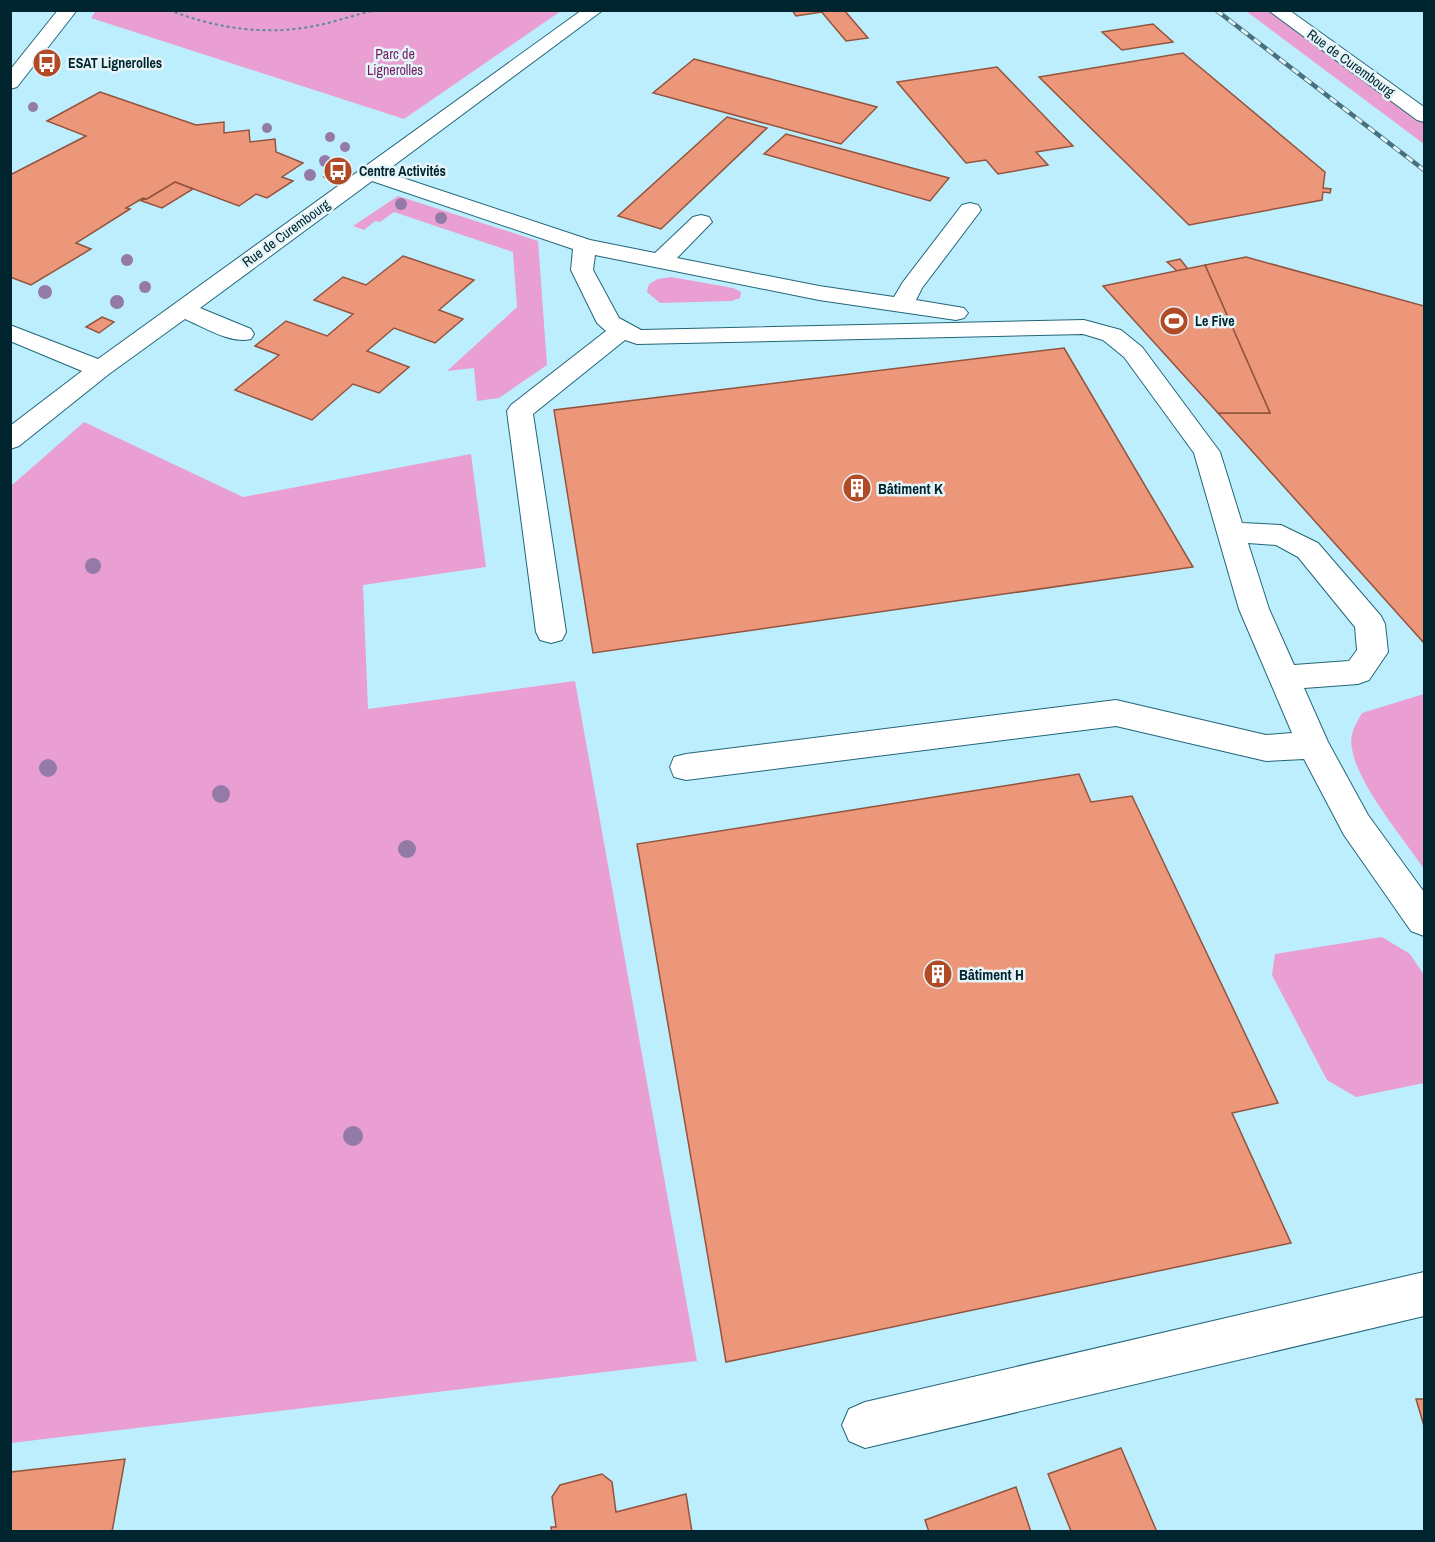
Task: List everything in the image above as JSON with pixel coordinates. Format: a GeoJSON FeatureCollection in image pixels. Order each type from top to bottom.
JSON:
{"type":"FeatureCollection","features":[{"type":"Feature","properties":{"kind":"street"},"geometry":{"type":"LineString","coordinates":[[10,83],[68,10]]}},
{"type":"Feature","properties":{"kind":"street","name":"Rue de Curembourg"},"geometry":{"type":"LineString","coordinates":[[10,440],[100,369],[594,10]]}},
{"type":"Feature","properties":{"kind":"street","name":"Rue de Curembourg"},"geometry":{"type":"LineString","coordinates":[[1283,11],[1425,116]]}},
{"type":"Feature","properties":{"kind":"street"},"geometry":{"type":"LineString","coordinates":[[369,173],[585,246],[819,292],[1046,327]]}},
{"type":"Feature","properties":{"kind":"street"},"geometry":{"type":"LineString","coordinates":[[902,305],[911,287],[970,210]]}},
{"type":"Feature","properties":{"kind":"street"},"geometry":{"type":"LineString","coordinates":[[661,260],[700,222]]}},
{"type":"Feature","properties":{"kind":"street"},"geometry":{"type":"LineString","coordinates":[[585,246],[582,270],[609,323],[637,337],[1046,327],[1084,327],[1112,335],[1133,352],[1207,452],[1254,609],[1313,745],[1356,825],[1425,920]]}},
{"type":"Feature","properties":{"kind":"street"},"geometry":{"type":"LineString","coordinates":[[182,309],[242,334]]}},
{"type":"Feature","properties":{"kind":"street"},"geometry":{"type":"LineString","coordinates":[[551,632],[520,411],[623,330]]}},
{"type":"Feature","properties":{"kind":"street"},"geometry":{"type":"LineString","coordinates":[[10,332],[100,369]]}},
{"type":"Feature","properties":{"kind":"street"},"geometry":{"type":"LineString","coordinates":[[1231,532],[1281,535],[1308,550],[1370,624],[1373,652],[1358,672],[1284,678]]}},
{"type":"Feature","properties":{"kind":"street"},"geometry":{"type":"LineString","coordinates":[[686,767],[1116,713],[1266,748],[1313,745]]}},
{"type":"Feature","properties":{"kind":"street"},"geometry":{"type":"LineString","coordinates":[[865,1425],[1425,1294]]}},
{"type":"Feature","properties":{"kind":"path"},"geometry":{"type":"LineString","coordinates":[[169,10],[197,22],[267,31],[306,28],[377,10]]}},
{"type":"Feature","properties":{"kind":"green space","name":"Parc de Lignerolles"},"geometry":{"type":"Polygon","coordinates":[[[96,11],[561,11],[404,119],[91,18],[96,11]]]}},
{"type":"Feature","properties":{"kind":"green space"},"geometry":{"type":"Polygon","coordinates":[[[1246,11],[1268,11],[1424,123],[1424,144],[1246,11]]]}},
{"type":"Feature","properties":{"kind":"green space"},"geometry":{"type":"Polygon","coordinates":[[[398,196],[538,241],[547,365],[499,398],[477,401],[474,368],[447,371],[517,307],[513,252],[394,212],[380,222],[375,221],[364,230],[353,226],[398,196]]]}},
{"type":"Feature","properties":{"kind":"green space"},"geometry":{"type":"Polygon","coordinates":[[[671,277],[733,288],[741,292],[740,298],[731,301],[660,303],[647,292],[649,284],[658,279],[671,277]]]}},
{"type":"Feature","properties":{"kind":"green space"},"geometry":{"type":"Polygon","coordinates":[[[84,422],[243,497],[471,454],[486,567],[363,585],[368,709],[575,681],[697,1361],[11,1443],[11,486],[84,422]]]}},
{"type":"Feature","properties":{"kind":"green space"},"geometry":{"type":"Polygon","coordinates":[[[1424,694],[1424,869],[1382,811],[1363,779],[1356,764],[1351,739],[1362,713],[1424,694]]]}},
{"type":"Feature","properties":{"kind":"green space"},"geometry":{"type":"Polygon","coordinates":[[[1382,937],[1410,954],[1424,975],[1424,1083],[1356,1097],[1327,1080],[1272,975],[1275,954],[1382,937]]]}},
{"type":"Feature","properties":{"kind":"building"},"geometry":{"type":"Polygon","coordinates":[[[792,10],[820,10],[822,12],[796,16],[792,10]]]}},
{"type":"Feature","properties":{"kind":"building"},"geometry":{"type":"Polygon","coordinates":[[[820,10],[844,10],[868,38],[846,41],[820,10]]]}},
{"type":"Feature","properties":{"kind":"building"},"geometry":{"type":"Polygon","coordinates":[[[1153,24],[1173,42],[1122,50],[1102,32],[1153,24]]]}},
{"type":"Feature","properties":{"kind":"building"},"geometry":{"type":"Polygon","coordinates":[[[1183,53],[1325,172],[1323,188],[1331,189],[1330,193],[1323,192],[1322,200],[1189,225],[1039,77],[1183,53]]]}},
{"type":"Feature","properties":{"kind":"building"},"geometry":{"type":"Polygon","coordinates":[[[694,59],[877,107],[841,144],[653,93],[694,59]]]}},
{"type":"Feature","properties":{"kind":"building"},"geometry":{"type":"Polygon","coordinates":[[[997,67],[1073,146],[1036,152],[1048,165],[998,174],[986,160],[966,163],[897,82],[997,67]]]}},
{"type":"Feature","properties":{"kind":"building"},"geometry":{"type":"Polygon","coordinates":[[[100,92],[196,125],[224,122],[224,133],[249,130],[250,142],[275,139],[276,152],[303,163],[282,177],[293,181],[267,198],[256,194],[239,206],[175,182],[147,199],[143,198],[126,208],[130,209],[76,243],[91,249],[31,285],[10,277],[10,175],[86,136],[47,121],[100,92]]]}},
{"type":"Feature","properties":{"kind":"building"},"geometry":{"type":"Polygon","coordinates":[[[727,117],[767,128],[661,229],[618,216],[727,117]]]}},
{"type":"Feature","properties":{"kind":"building"},"geometry":{"type":"Polygon","coordinates":[[[786,134],[949,178],[930,201],[764,154],[786,134]]]}},
{"type":"Feature","properties":{"kind":"building"},"geometry":{"type":"Polygon","coordinates":[[[338,168],[345,170],[330,180],[324,177],[338,168]]]}},
{"type":"Feature","properties":{"kind":"building"},"geometry":{"type":"Polygon","coordinates":[[[175,182],[193,189],[162,208],[139,200],[147,199],[175,182]]]}},
{"type":"Feature","properties":{"kind":"building"},"geometry":{"type":"Polygon","coordinates":[[[403,256],[474,280],[439,310],[463,319],[435,343],[394,328],[367,351],[409,367],[379,393],[353,384],[312,420],[235,390],[279,355],[255,346],[286,321],[327,336],[353,314],[314,300],[343,277],[366,285],[403,256]]]}},
{"type":"Feature","properties":{"kind":"building"},"geometry":{"type":"Polygon","coordinates":[[[1246,257],[1424,306],[1424,643],[1218,413],[1270,413],[1205,265],[1246,257]]]}},
{"type":"Feature","properties":{"kind":"building"},"geometry":{"type":"Polygon","coordinates":[[[1180,259],[1188,269],[1177,271],[1167,262],[1180,259]]]}},
{"type":"Feature","properties":{"kind":"building"},"geometry":{"type":"Polygon","coordinates":[[[1205,265],[1270,413],[1218,413],[1103,286],[1205,265]]]}},
{"type":"Feature","properties":{"kind":"building"},"geometry":{"type":"Polygon","coordinates":[[[102,317],[114,322],[99,333],[86,327],[102,317]]]}},
{"type":"Feature","properties":{"kind":"building","name":"Bâtiment K"},"geometry":{"type":"Polygon","coordinates":[[[1064,348],[1193,567],[593,653],[554,410],[1064,348]]]}},
{"type":"Feature","properties":{"kind":"building","name":"Bâtiment H"},"geometry":{"type":"Polygon","coordinates":[[[1079,774],[1091,802],[1132,796],[1278,1103],[1232,1113],[1291,1243],[726,1362],[637,844],[1079,774]]]}},
{"type":"Feature","properties":{"kind":"building"},"geometry":{"type":"Polygon","coordinates":[[[1416,1399],[1424,1399],[1424,1426],[1416,1399]]]}},
{"type":"Feature","properties":{"kind":"building"},"geometry":{"type":"Polygon","coordinates":[[[1121,1448],[1157,1532],[1069,1532],[1071,1531],[1048,1474],[1121,1448]]]}},
{"type":"Feature","properties":{"kind":"building"},"geometry":{"type":"Polygon","coordinates":[[[125,1459],[112,1532],[10,1532],[11,1472],[125,1459]]]}},
{"type":"Feature","properties":{"kind":"building"},"geometry":{"type":"Polygon","coordinates":[[[602,1474],[612,1482],[616,1512],[686,1494],[692,1532],[552,1532],[551,1527],[556,1527],[552,1497],[560,1485],[602,1474]]]}},
{"type":"Feature","properties":{"kind":"building"},"geometry":{"type":"Polygon","coordinates":[[[1016,1487],[1031,1532],[929,1532],[925,1520],[1016,1487]]]}},
{"type":"Feature","properties":{"kind":"railway"},"geometry":{"type":"LineString","coordinates":[[1216,10],[1424,170]]}},
{"type":"Feature","properties":{"kind":"place","name":"ESAT Lignerolles"},"geometry":{"type":"Point","coordinates":[47,63]}},
{"type":"Feature","properties":{"kind":"place","name":"Centre Activités"},"geometry":{"type":"Point","coordinates":[338,171]}},
{"type":"Feature","properties":{"kind":"place","name":"Le Five"},"geometry":{"type":"Point","coordinates":[1174,321]}},
{"type":"Feature","properties":{"kind":"place","name":"Bâtiment K"},"geometry":{"type":"Point","coordinates":[857,488]}},
{"type":"Feature","properties":{"kind":"place","name":"Bâtiment H"},"geometry":{"type":"Point","coordinates":[938,974]}}]}
